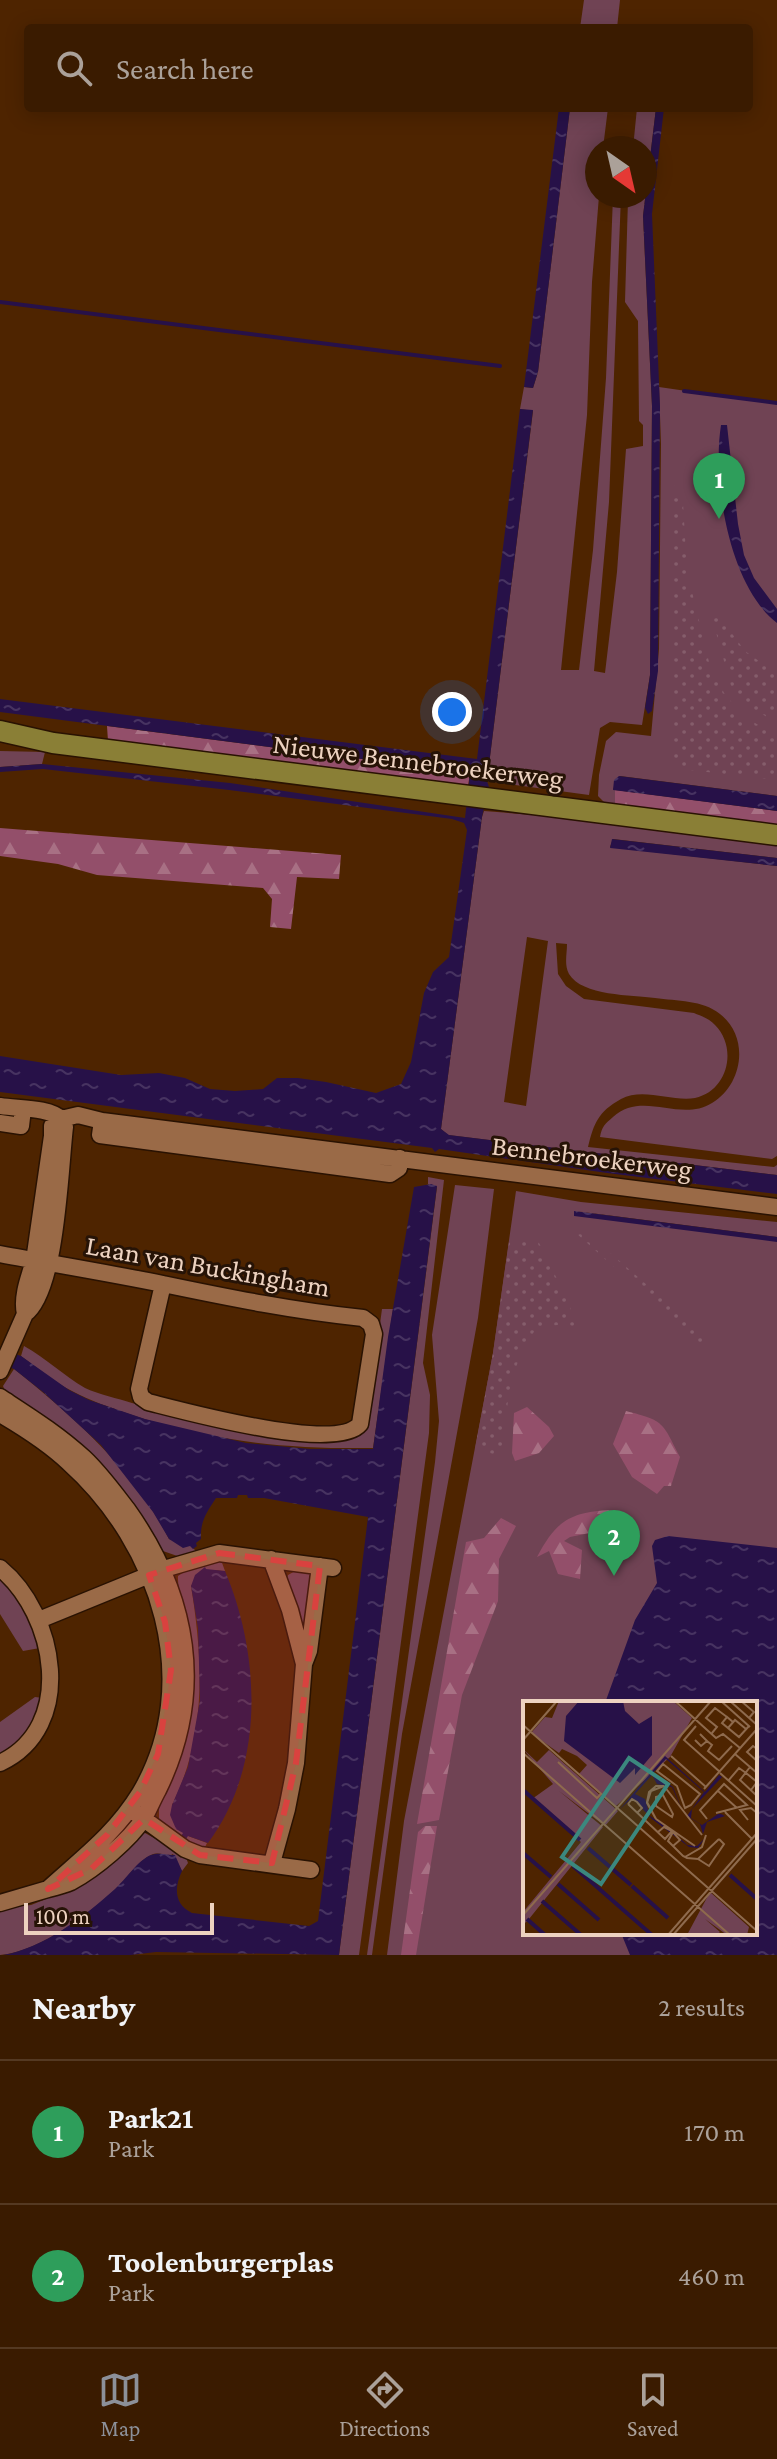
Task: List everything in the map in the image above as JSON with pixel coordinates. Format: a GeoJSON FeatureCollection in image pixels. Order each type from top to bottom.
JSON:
{"type":"FeatureCollection","features":[{"type":"Feature","properties":{"kind":"main road","name":"Nieuwe Bennebroekerweg"},"geometry":{"type":"LineString","coordinates":[[0,731],[53,743],[777,835]]}},
{"type":"Feature","properties":{"kind":"main road","name":"Nieuwe Bennebroekerweg"},"geometry":{"type":"LineString","coordinates":[[0,746],[53,743]]}},
{"type":"Feature","properties":{"kind":"street"},"geometry":{"type":"LineString","coordinates":[[0,1106],[30,1110],[59,1124],[52,1136],[41,1262],[28,1280],[23,1308],[25,1314],[0,1371]]}},
{"type":"Feature","properties":{"kind":"street"},"geometry":{"type":"LineString","coordinates":[[0,1123],[21,1126],[30,1110]]}},
{"type":"Feature","properties":{"kind":"street","name":"Bennebroekerweg"},"geometry":{"type":"LineString","coordinates":[[59,1124],[95,1120],[100,1135],[390,1174],[399,1168],[400,1158],[777,1207]]}},
{"type":"Feature","properties":{"kind":"street","name":"Laan van Buckingham"},"geometry":{"type":"LineString","coordinates":[[0,1254],[163,1284],[293,1310],[363,1318],[371,1324],[374,1334],[363,1418],[356,1430],[334,1433],[263,1429],[148,1402],[141,1397],[139,1389],[163,1284]]}},
{"type":"Feature","properties":{"kind":"street"},"geometry":{"type":"LineString","coordinates":[[0,1397],[60,1438],[100,1474],[135,1521],[181,1626],[186,1676],[184,1707],[172,1758],[144,1819],[91,1869],[69,1883],[0,1903]]}},
{"type":"Feature","properties":{"kind":"street"},"geometry":{"type":"LineString","coordinates":[[0,1414],[55,1450],[114,1513],[139,1554],[156,1572],[168,1640],[171,1670],[168,1708],[158,1754],[140,1792],[87,1857],[48,1889]]}},
{"type":"Feature","properties":{"kind":"street"},"geometry":{"type":"LineString","coordinates":[[39,1620],[156,1572],[219,1553],[326,1567],[304,1664],[296,1763],[272,1863]]}},
{"type":"Feature","properties":{"kind":"street"},"geometry":{"type":"LineString","coordinates":[[271,1559],[290,1610],[304,1664]]}},
{"type":"Feature","properties":{"kind":"street"},"geometry":{"type":"LineString","coordinates":[[0,1568],[16,1584],[39,1620],[46,1640],[51,1675],[45,1714],[34,1734],[23,1748],[0,1763]]}},
{"type":"Feature","properties":{"kind":"street"},"geometry":{"type":"LineString","coordinates":[[129,1808],[185,1849],[200,1855],[311,1870]]}},
{"type":"Feature","properties":{"kind":"highlighted area"},"geometry":{"type":"Polygon","coordinates":[[[219,1553],[320,1566],[296,1763],[272,1863],[200,1855],[144,1819],[91,1869],[48,1889],[107,1835],[140,1792],[158,1754],[171,1670],[165,1622],[149,1575],[219,1553]]]}},
{"type":"Feature","properties":{"kind":"shaded area"},"geometry":{"type":"Polygon","coordinates":[[[584,0],[620,0],[617,24],[581,24],[584,0]]]}},
{"type":"Feature","properties":{"kind":"shaded area"},"geometry":{"type":"Polygon","coordinates":[[[570,112],[608,112],[604,136],[585,136],[585,208],[598,208],[587,415],[561,670],[579,670],[593,550],[606,378],[613,208],[621,208],[609,502],[594,671],[605,673],[617,572],[626,449],[643,446],[643,425],[639,421],[638,321],[625,302],[628,208],[644,208],[652,406],[650,675],[642,725],[610,722],[600,728],[589,795],[487,781],[533,411],[520,409],[524,387],[533,388],[538,372],[570,112]]]}},
{"type":"Feature","properties":{"kind":"shaded area"},"geometry":{"type":"Polygon","coordinates":[[[637,112],[656,112],[653,136],[634,136],[637,112]]]}},
{"type":"Feature","properties":{"kind":"shaded area"},"geometry":{"type":"Polygon","coordinates":[[[659,387],[777,404],[777,796],[620,776],[613,789],[615,805],[604,802],[598,796],[606,741],[616,732],[651,736],[659,649],[659,387]]]}},
{"type":"Feature","properties":{"kind":"shaded area"},"geometry":{"type":"Polygon","coordinates":[[[673,483],[683,503],[687,571],[709,662],[724,693],[743,716],[777,736],[777,780],[672,768],[673,483]]]}},
{"type":"Feature","properties":{"kind":"shaded area"},"geometry":{"type":"Polygon","coordinates":[[[707,600],[745,651],[777,674],[777,723],[745,704],[731,686],[707,600]]]}},
{"type":"Feature","properties":{"kind":"shaded area"},"geometry":{"type":"Polygon","coordinates":[[[0,751],[45,752],[42,764],[0,767],[0,751]]]}},
{"type":"Feature","properties":{"kind":"shaded area"},"geometry":{"type":"Polygon","coordinates":[[[484,811],[584,819],[777,844],[777,858],[613,839],[610,847],[777,866],[777,1156],[772,1159],[600,1137],[606,1124],[625,1109],[649,1106],[687,1110],[712,1103],[731,1085],[739,1060],[739,1048],[730,1024],[706,1006],[585,987],[567,971],[567,944],[556,943],[558,974],[566,986],[584,999],[694,1013],[713,1023],[726,1045],[726,1068],[722,1078],[706,1094],[686,1099],[639,1094],[621,1099],[598,1119],[588,1147],[777,1165],[777,1175],[448,1135],[441,1129],[484,811]],[[527,937],[504,1102],[526,1106],[548,941],[527,937]]]}},
{"type":"Feature","properties":{"kind":"shaded area"},"geometry":{"type":"Polygon","coordinates":[[[428,1177],[444,1180],[423,1363],[430,1395],[429,1433],[359,1955],[339,1955],[437,1187],[428,1184],[428,1177]]]}},
{"type":"Feature","properties":{"kind":"shaded area"},"geometry":{"type":"Polygon","coordinates":[[[455,1185],[494,1189],[478,1318],[402,1734],[372,1955],[367,1955],[435,1462],[439,1421],[432,1335],[455,1185]]]}},
{"type":"Feature","properties":{"kind":"shaded area"},"geometry":{"type":"Polygon","coordinates":[[[516,1191],[581,1202],[777,1222],[777,1237],[575,1211],[777,1240],[777,1955],[387,1955],[404,1821],[493,1353],[516,1191]]]}},
{"type":"Feature","properties":{"kind":"shaded area"},"geometry":{"type":"Polygon","coordinates":[[[585,1231],[709,1339],[700,1344],[576,1233],[585,1231]]]}},
{"type":"Feature","properties":{"kind":"shaded area"},"geometry":{"type":"Polygon","coordinates":[[[538,1241],[577,1326],[557,1325],[536,1329],[527,1343],[519,1358],[510,1390],[504,1457],[475,1449],[509,1242],[538,1241]]]}},
{"type":"Feature","properties":{"kind":"shaded area"},"geometry":{"type":"Polygon","coordinates":[[[382,1309],[393,1309],[373,1448],[250,1442],[160,1424],[79,1395],[21,1356],[24,1346],[85,1388],[187,1419],[243,1431],[299,1438],[356,1437],[366,1427],[382,1309]]]}},
{"type":"Feature","properties":{"kind":"shaded area"},"geometry":{"type":"Polygon","coordinates":[[[14,1369],[80,1425],[120,1467],[155,1514],[169,1539],[191,1546],[197,1552],[183,1558],[163,1551],[103,1466],[38,1412],[6,1393],[3,1386],[14,1369]]]}},
{"type":"Feature","properties":{"kind":"shaded area"},"geometry":{"type":"Polygon","coordinates":[[[221,1560],[225,1571],[205,1571],[191,1586],[198,1642],[197,1724],[183,1779],[172,1805],[188,1836],[207,1843],[204,1849],[194,1848],[159,1821],[159,1807],[179,1763],[192,1701],[189,1631],[178,1576],[187,1570],[221,1560]]]}},
{"type":"Feature","properties":{"kind":"shaded area"},"geometry":{"type":"Polygon","coordinates":[[[297,1570],[312,1574],[308,1635],[301,1635],[286,1581],[288,1575],[297,1570]]]}},
{"type":"Feature","properties":{"kind":"shaded area"},"geometry":{"type":"Polygon","coordinates":[[[0,1575],[24,1605],[40,1648],[23,1651],[0,1614],[0,1575]]]}},
{"type":"Feature","properties":{"kind":"shaded area"},"geometry":{"type":"Polygon","coordinates":[[[35,1697],[43,1698],[32,1724],[0,1758],[0,1722],[35,1697]]]}},
{"type":"Feature","properties":{"kind":"shaded area"},"geometry":{"type":"Polygon","coordinates":[[[145,1833],[185,1855],[188,1863],[182,1871],[173,1854],[151,1855],[107,1897],[64,1930],[31,1947],[0,1955],[0,1909],[31,1905],[64,1892],[135,1835],[145,1833]]]}},
{"type":"Feature","properties":{"kind":"green space"},"geometry":{"type":"Polygon","coordinates":[[[107,726],[470,773],[468,786],[108,741],[107,726]]]}},
{"type":"Feature","properties":{"kind":"green space"},"geometry":{"type":"Polygon","coordinates":[[[615,790],[777,811],[777,825],[615,805],[615,790]]]}},
{"type":"Feature","properties":{"kind":"green space"},"geometry":{"type":"Polygon","coordinates":[[[0,828],[341,855],[339,879],[297,877],[291,929],[270,927],[272,899],[263,888],[97,875],[58,864],[0,856],[0,828]]]}},
{"type":"Feature","properties":{"kind":"green space"},"geometry":{"type":"Polygon","coordinates":[[[527,1407],[549,1427],[554,1436],[539,1453],[515,1461],[512,1453],[514,1413],[527,1407]]]}},
{"type":"Feature","properties":{"kind":"green space"},"geometry":{"type":"Polygon","coordinates":[[[626,1411],[648,1417],[661,1425],[680,1457],[671,1486],[664,1486],[657,1494],[632,1477],[613,1444],[626,1411]]]}},
{"type":"Feature","properties":{"kind":"green space"},"geometry":{"type":"Polygon","coordinates":[[[611,1510],[626,1515],[619,1527],[564,1541],[582,1550],[580,1579],[558,1574],[549,1551],[537,1557],[551,1535],[566,1521],[585,1513],[611,1510]]]}},
{"type":"Feature","properties":{"kind":"green space"},"geometry":{"type":"Polygon","coordinates":[[[501,1518],[516,1526],[499,1559],[498,1601],[462,1695],[439,1820],[417,1824],[466,1542],[484,1538],[501,1518]]]}},
{"type":"Feature","properties":{"kind":"green space"},"geometry":{"type":"Polygon","coordinates":[[[425,1826],[437,1826],[416,1955],[401,1955],[418,1832],[425,1826]]]}},
{"type":"Feature","properties":{"kind":"water"},"geometry":{"type":"Polygon","coordinates":[[[558,112],[570,112],[538,372],[533,388],[524,387],[558,112]]]}},
{"type":"Feature","properties":{"kind":"water"},"geometry":{"type":"Polygon","coordinates":[[[656,112],[664,112],[657,170],[657,136],[653,136],[656,112]]]}},
{"type":"Feature","properties":{"kind":"water"},"geometry":{"type":"Polygon","coordinates":[[[644,208],[653,208],[660,406],[658,671],[652,711],[648,714],[645,708],[650,675],[652,406],[644,208]]]}},
{"type":"Feature","properties":{"kind":"water"},"geometry":{"type":"Polygon","coordinates":[[[520,409],[533,410],[487,781],[489,787],[482,817],[441,1129],[449,1135],[777,1175],[777,1194],[439,1149],[435,1152],[432,1148],[0,1092],[0,1056],[121,1075],[159,1073],[185,1078],[210,1089],[235,1091],[263,1089],[277,1078],[326,1082],[376,1093],[401,1084],[411,1062],[424,993],[433,972],[449,957],[467,830],[464,823],[229,790],[43,769],[0,772],[0,767],[42,764],[230,783],[465,818],[470,773],[0,712],[0,699],[477,759],[520,409]]]}},
{"type":"Feature","properties":{"kind":"water"},"geometry":{"type":"Polygon","coordinates":[[[721,425],[727,425],[744,555],[754,578],[777,609],[777,623],[760,606],[747,584],[728,531],[719,474],[721,425]]]}},
{"type":"Feature","properties":{"kind":"water"},"geometry":{"type":"Polygon","coordinates":[[[619,776],[777,796],[777,811],[613,790],[614,780],[619,776]]]}},
{"type":"Feature","properties":{"kind":"water"},"geometry":{"type":"Polygon","coordinates":[[[612,839],[777,858],[777,866],[610,848],[612,839]]]}},
{"type":"Feature","properties":{"kind":"water"},"geometry":{"type":"Polygon","coordinates":[[[437,1186],[339,1955],[156,1952],[131,1955],[3,1955],[34,1946],[63,1930],[119,1885],[141,1861],[157,1854],[175,1855],[182,1871],[177,1895],[182,1905],[192,1913],[309,1926],[318,1921],[368,1517],[264,1498],[248,1498],[247,1495],[216,1498],[205,1517],[197,1546],[193,1549],[190,1546],[183,1548],[169,1539],[153,1512],[101,1445],[43,1392],[14,1369],[0,1364],[0,1348],[21,1356],[69,1390],[89,1400],[145,1419],[246,1443],[310,1449],[373,1449],[388,1337],[414,1187],[437,1186]]]}},
{"type":"Feature","properties":{"kind":"water"},"geometry":{"type":"Polygon","coordinates":[[[574,1211],[777,1237],[777,1242],[574,1216],[574,1211]]]}},
{"type":"Feature","properties":{"kind":"water"},"geometry":{"type":"Polygon","coordinates":[[[668,1536],[777,1548],[777,1955],[630,1955],[622,1935],[757,1935],[757,1701],[606,1701],[635,1620],[657,1583],[652,1546],[655,1540],[668,1536]]]}},
{"type":"Feature","properties":{"kind":"water"},"geometry":{"type":"Polygon","coordinates":[[[205,1567],[225,1571],[237,1604],[246,1639],[251,1710],[248,1746],[240,1780],[227,1813],[208,1843],[181,1836],[183,1833],[176,1829],[170,1815],[188,1767],[200,1700],[198,1628],[191,1586],[195,1575],[205,1567]]]}},
{"type":"Feature","properties":{"kind":"waterway"},"geometry":{"type":"LineString","coordinates":[[0,302],[500,366]]}},
{"type":"Feature","properties":{"kind":"waterway"},"geometry":{"type":"LineString","coordinates":[[684,391],[777,403]]}},
{"type":"Feature","properties":{"kind":"place","name":"Park21"},"geometry":{"type":"Point","coordinates":[719,519]}},
{"type":"Feature","properties":{"kind":"place","name":"Toolenburgerplas"},"geometry":{"type":"Point","coordinates":[614,1576]}}]}
